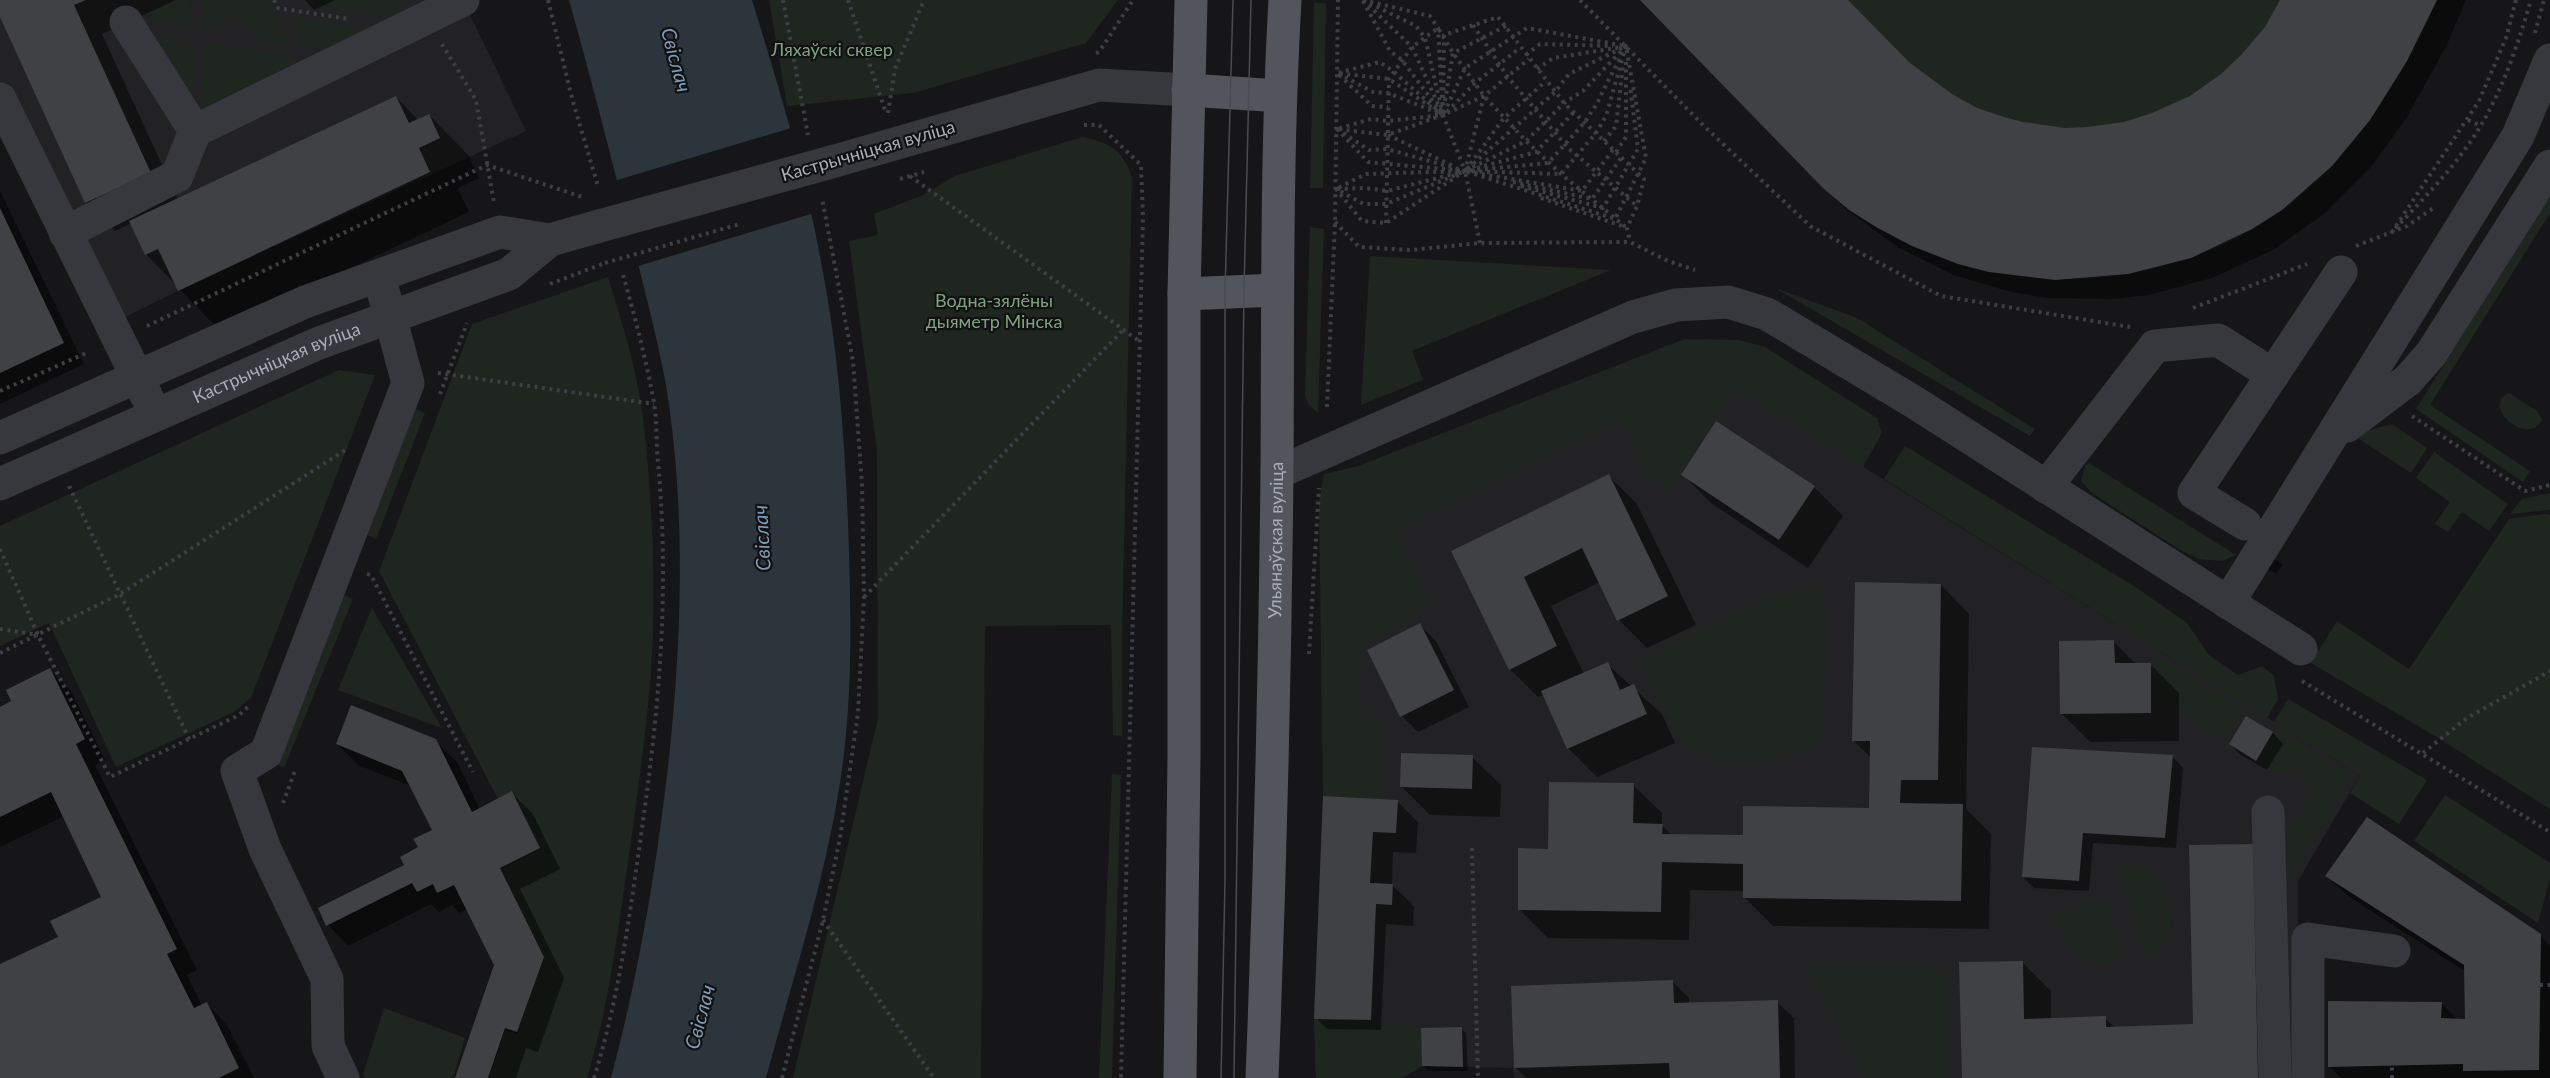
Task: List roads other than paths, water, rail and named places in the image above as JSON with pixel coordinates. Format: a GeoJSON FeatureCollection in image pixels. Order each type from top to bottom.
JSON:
{"type":"FeatureCollection","features":[{"type":"Feature","properties":{"kind":"main road"},"geometry":{"type":"LineString","coordinates":[[1180,1078],[1184,755],[1184,294],[1191,0]]}},
{"type":"Feature","properties":{"kind":"main road","name":"Ульянаўская вуліца"},"geometry":{"type":"LineString","coordinates":[[1262,1078],[1269,901],[1277,473],[1280,96],[1285,0]]}},
{"type":"Feature","properties":{"kind":"main road"},"geometry":{"type":"LineString","coordinates":[[1188,90],[1280,96]]}},
{"type":"Feature","properties":{"kind":"main road"},"geometry":{"type":"LineString","coordinates":[[1184,294],[1278,290]]}},
{"type":"Feature","properties":{"kind":"street"},"geometry":{"type":"LineString","coordinates":[[65,233],[177,176],[195,130],[463,0]]}},
{"type":"Feature","properties":{"kind":"street"},"geometry":{"type":"LineString","coordinates":[[126,22],[195,130]]}},
{"type":"Feature","properties":{"kind":"street"},"geometry":{"type":"LineString","coordinates":[[2228,603],[2518,136],[2550,60]]}},
{"type":"Feature","properties":{"kind":"street","name":"Кастрычніцкая вуліца"},"geometry":{"type":"LineString","coordinates":[[0,484],[320,343],[510,274],[550,240],[592,213],[836,161],[1099,85],[1188,90]]}},
{"type":"Feature","properties":{"kind":"street"},"geometry":{"type":"LineString","coordinates":[[0,99],[156,415]]}},
{"type":"Feature","properties":{"kind":"street"},"geometry":{"type":"LineString","coordinates":[[2331,438],[2408,380],[2431,354],[2550,166]]}},
{"type":"Feature","properties":{"kind":"street","name":"Кастрычніцкая вуліца"},"geometry":{"type":"LineString","coordinates":[[0,438],[305,302],[500,232],[550,240]]}},
{"type":"Feature","properties":{"kind":"street"},"geometry":{"type":"LineString","coordinates":[[2244,524],[2194,493],[2273,375],[2335,261]]}},
{"type":"Feature","properties":{"kind":"street"},"geometry":{"type":"LineString","coordinates":[[343,1078],[328,1046],[327,979],[266,849],[237,771],[266,753],[408,383],[379,276]]}},
{"type":"Feature","properties":{"kind":"street"},"geometry":{"type":"LineString","coordinates":[[1277,473],[1633,317],[1676,305],[1728,302],[1767,314],[1914,402],[2228,603],[2300,664]]}},
{"type":"Feature","properties":{"kind":"street"},"geometry":{"type":"LineString","coordinates":[[2046,488],[2155,346],[2218,340],[2273,375]]}},
{"type":"Feature","properties":{"kind":"street"},"geometry":{"type":"LineString","coordinates":[[2268,812],[2275,1078]]}},
{"type":"Feature","properties":{"kind":"street"},"geometry":{"type":"LineString","coordinates":[[2308,1078],[2308,939],[2394,951]]}},
{"type":"Feature","properties":{"kind":"water","name":"Свіслач"},"geometry":{"type":"Polygon","coordinates":[[[569,0],[752,0],[782,99],[816,233],[838,373],[846,480],[850,604],[848,710],[843,762],[829,842],[810,921],[766,1078],[611,1078],[638,959],[653,879],[669,758],[677,665],[679,525],[677,478],[662,365],[614,168],[569,0]]]}},
{"type":"Feature","properties":{"kind":"tram line"},"geometry":{"type":"LineString","coordinates":[[1221,1078],[1225,880],[1225,292],[1233,0]]}},
{"type":"Feature","properties":{"kind":"tram line"},"geometry":{"type":"LineString","coordinates":[[1234,1078],[1244,291],[1251,0]]}},
{"type":"Feature","properties":{"kind":"park label","name":"Ляхаўскі сквер"},"geometry":{"type":"Point","coordinates":[832,50]}},
{"type":"Feature","properties":{"kind":"park label","name":"Водна-зялёны дыяметр Мінска"},"geometry":{"type":"Point","coordinates":[994,311]}}]}
